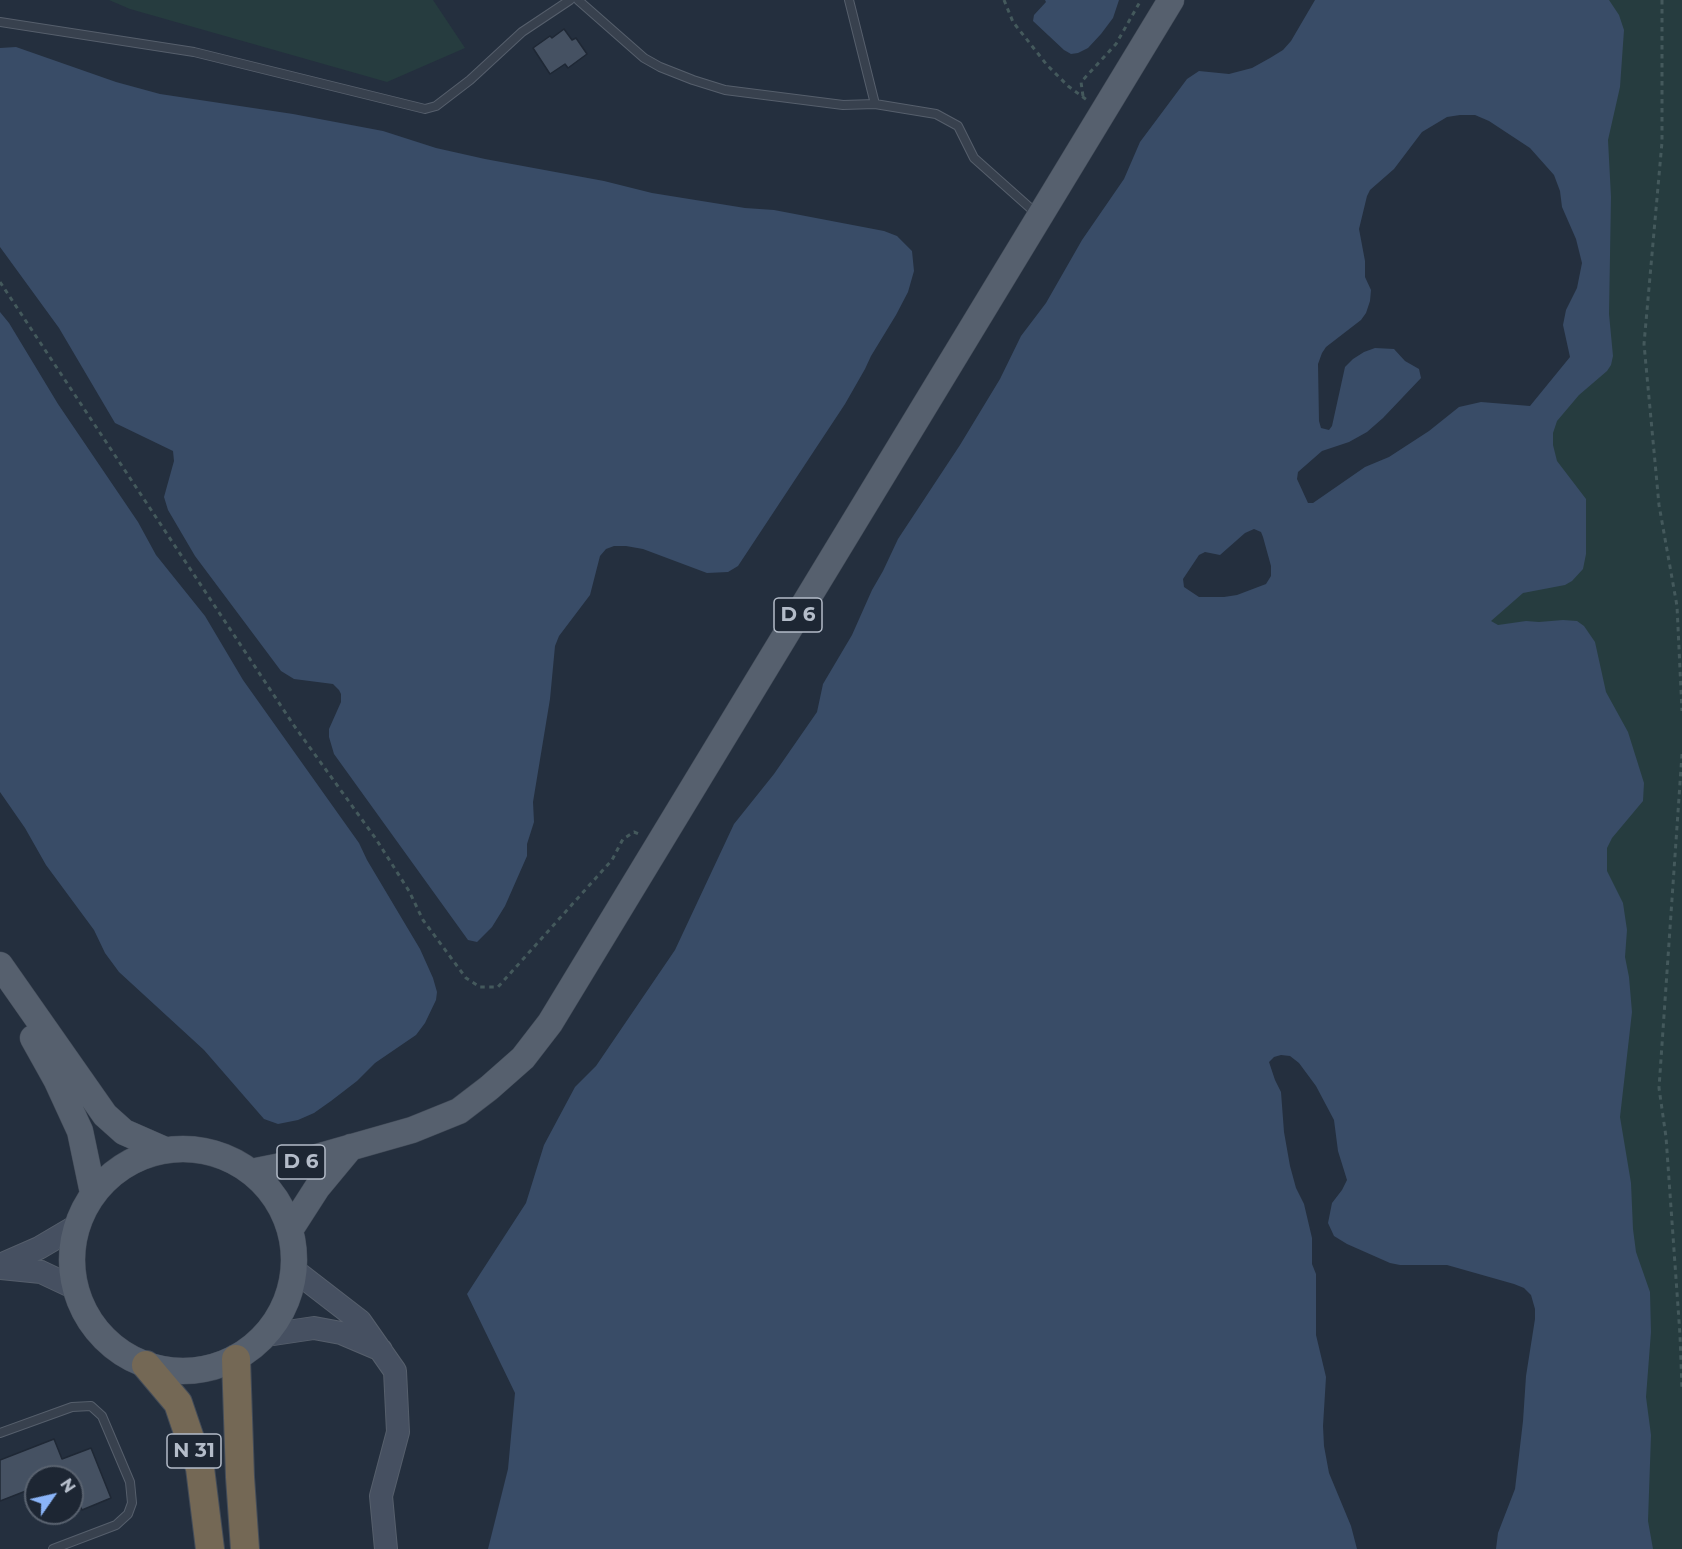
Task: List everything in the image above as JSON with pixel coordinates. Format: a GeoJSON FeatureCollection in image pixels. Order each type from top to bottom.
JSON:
{"type":"FeatureCollection","features":[{"type":"Feature","properties":{"kind":"highway","name":"N 31"},"geometry":{"type":"LineString","coordinates":[[236,1359],[240,1477],[246,1549]]}},
{"type":"Feature","properties":{"kind":"highway","name":"N 31"},"geometry":{"type":"LineString","coordinates":[[146,1365],[178,1403],[182,1414],[200,1468],[210,1549]]}},
{"type":"Feature","properties":{"kind":"main road","name":"D 6"},"geometry":{"type":"LineString","coordinates":[[251,1172],[296,1164],[412,1130],[459,1111],[523,1058],[550,1023],[658,847],[1171,0]]}},
{"type":"Feature","properties":{"kind":"main road"},"geometry":{"type":"LineString","coordinates":[[0,965],[105,1115],[124,1132],[165,1149],[208,1151],[228,1159],[251,1172],[274,1196],[290,1230],[294,1270],[284,1308],[267,1335],[236,1359],[192,1371],[146,1365],[114,1348],[90,1321],[75,1288],[71,1260],[82,1212],[93,1193],[125,1164],[165,1149]]}},
{"type":"Feature","properties":{"kind":"main road"},"geometry":{"type":"LineString","coordinates":[[0,980],[57,1081],[80,1131],[93,1193]]}},
{"type":"Feature","properties":{"kind":"main road","name":"D 6"},"geometry":{"type":"LineString","coordinates":[[290,1230],[316,1188],[351,1147]]}},
{"type":"Feature","properties":{"kind":"main road"},"geometry":{"type":"LineString","coordinates":[[0,1266],[39,1248],[78,1225]]}},
{"type":"Feature","properties":{"kind":"main road"},"geometry":{"type":"LineString","coordinates":[[0,1266],[41,1272],[75,1288]]}},
{"type":"Feature","properties":{"kind":"main road"},"geometry":{"type":"LineString","coordinates":[[294,1270],[360,1321],[395,1371],[398,1432],[381,1496],[386,1549]]}},
{"type":"Feature","properties":{"kind":"main road"},"geometry":{"type":"LineString","coordinates":[[267,1335],[314,1328],[341,1333],[382,1351]]}},
{"type":"Feature","properties":{"kind":"lane"},"geometry":{"type":"LineString","coordinates":[[0,22],[194,52],[425,109],[436,106],[470,80],[522,32],[570,0]]}},
{"type":"Feature","properties":{"kind":"lane"},"geometry":{"type":"LineString","coordinates":[[578,0],[644,58],[693,80],[725,90],[843,105],[875,104],[936,114],[958,126],[974,158],[1039,216]]}},
{"type":"Feature","properties":{"kind":"lane"},"geometry":{"type":"LineString","coordinates":[[849,0],[875,104]]}},
{"type":"Feature","properties":{"kind":"lane"},"geometry":{"type":"LineString","coordinates":[[0,1433],[72,1407],[91,1406],[102,1416],[130,1482],[132,1503],[128,1514],[116,1525],[53,1549]]}},
{"type":"Feature","properties":{"kind":"path"},"geometry":{"type":"LineString","coordinates":[[1004,0],[1013,22],[1047,65],[1068,86],[1083,96],[1081,82],[1116,44],[1141,0]]}},
{"type":"Feature","properties":{"kind":"path"},"geometry":{"type":"LineString","coordinates":[[1662,0],[1662,142],[1644,344],[1659,505],[1677,606],[1682,711]]}},
{"type":"Feature","properties":{"kind":"path"},"geometry":{"type":"LineString","coordinates":[[0,282],[295,726],[376,839],[409,891],[423,920],[466,978],[480,987],[498,987],[612,860],[623,839],[634,832],[643,835],[658,847]]}},
{"type":"Feature","properties":{"kind":"path"},"geometry":{"type":"LineString","coordinates":[[1682,754],[1659,1088],[1666,1137],[1682,1389]]}},
{"type":"Feature","properties":{"kind":"green space"},"geometry":{"type":"Polygon","coordinates":[[[109,0],[433,0],[465,48],[387,82],[130,9],[109,0]]]}},
{"type":"Feature","properties":{"kind":"green space"},"geometry":{"type":"Polygon","coordinates":[[[1574,0],[1682,0],[1682,1549],[1616,1549],[1422,571],[1596,353],[1574,0]]]}},
{"type":"Feature","properties":{"kind":"water"},"geometry":{"type":"Polygon","coordinates":[[[1045,0],[1119,0],[1113,18],[1101,34],[1088,48],[1071,54],[1033,21],[1034,15],[1046,2],[1045,0]]]}},
{"type":"Feature","properties":{"kind":"water"},"geometry":{"type":"Polygon","coordinates":[[[1315,0],[1609,0],[1619,15],[1624,30],[1620,87],[1608,140],[1611,197],[1609,314],[1613,356],[1607,371],[1579,395],[1557,421],[1553,433],[1557,461],[1586,499],[1586,554],[1583,569],[1565,585],[1523,593],[1491,621],[1498,625],[1526,621],[1563,620],[1577,621],[1584,626],[1595,642],[1606,692],[1628,732],[1644,783],[1643,801],[1612,838],[1607,848],[1607,871],[1623,903],[1627,930],[1625,957],[1632,1012],[1620,1117],[1631,1183],[1636,1252],[1650,1292],[1651,1332],[1646,1397],[1651,1435],[1648,1521],[1653,1549],[1496,1549],[1498,1533],[1515,1489],[1526,1376],[1535,1319],[1531,1295],[1524,1288],[1514,1284],[1447,1265],[1390,1263],[1334,1236],[1328,1223],[1332,1203],[1347,1180],[1338,1151],[1334,1120],[1316,1086],[1299,1063],[1290,1056],[1281,1055],[1269,1062],[1281,1092],[1284,1132],[1290,1166],[1296,1188],[1304,1204],[1312,1238],[1312,1264],[1316,1274],[1316,1335],[1326,1377],[1324,1446],[1329,1473],[1351,1526],[1357,1549],[488,1549],[508,1469],[515,1393],[467,1294],[526,1203],[544,1145],[575,1087],[596,1066],[675,950],[734,824],[774,774],[817,712],[823,684],[852,635],[898,539],[1000,379],[1021,336],[1046,303],[1082,240],[1124,179],[1140,142],[1187,79],[1199,71],[1229,74],[1252,68],[1283,50],[1291,41],[1315,0]],[[1475,115],[1447,117],[1422,132],[1394,169],[1370,190],[1367,196],[1359,229],[1365,261],[1365,277],[1371,290],[1370,301],[1361,320],[1326,347],[1322,353],[1318,364],[1321,428],[1329,430],[1332,426],[1345,367],[1364,352],[1375,348],[1394,349],[1405,361],[1419,369],[1421,378],[1367,432],[1349,442],[1322,451],[1298,472],[1297,479],[1308,503],[1313,503],[1365,467],[1389,457],[1429,431],[1459,407],[1481,402],[1530,406],[1570,357],[1563,325],[1566,310],[1577,288],[1582,263],[1576,239],[1562,207],[1560,191],[1554,175],[1530,148],[1489,121],[1475,115]],[[1254,529],[1245,533],[1220,555],[1205,552],[1199,555],[1183,579],[1184,587],[1199,597],[1224,597],[1237,595],[1266,584],[1271,576],[1271,566],[1261,532],[1254,529]]]}},
{"type":"Feature","properties":{"kind":"water"},"geometry":{"type":"Polygon","coordinates":[[[16,47],[116,82],[160,94],[293,114],[383,131],[436,148],[604,181],[652,193],[745,208],[774,210],[884,231],[897,236],[912,251],[914,271],[908,292],[896,315],[845,404],[738,566],[728,572],[707,573],[643,549],[626,546],[606,549],[600,556],[590,595],[559,636],[555,646],[550,699],[533,802],[534,822],[527,844],[527,856],[505,906],[492,927],[477,942],[468,940],[334,754],[329,729],[341,702],[339,690],[333,684],[294,679],[281,671],[195,556],[168,510],[164,497],[174,461],[173,451],[115,423],[59,328],[0,247],[0,48],[16,47]]]}},
{"type":"Feature","properties":{"kind":"water"},"geometry":{"type":"Polygon","coordinates":[[[0,312],[58,404],[138,522],[156,555],[205,616],[243,680],[359,843],[420,949],[433,978],[437,992],[436,1000],[425,1023],[416,1035],[375,1063],[357,1081],[331,1101],[314,1113],[298,1120],[278,1124],[264,1119],[204,1050],[119,972],[105,953],[94,930],[46,865],[25,828],[0,792],[0,312]]]}},
{"type":"Feature","properties":{"kind":"building"},"geometry":{"type":"Polygon","coordinates":[[[564,29],[572,40],[576,38],[587,54],[568,68],[565,64],[550,74],[533,48],[564,29]]]}},
{"type":"Feature","properties":{"kind":"building"},"geometry":{"type":"Polygon","coordinates":[[[54,1439],[62,1459],[91,1448],[111,1498],[84,1509],[84,1465],[24,1465],[24,1492],[0,1501],[0,1460],[54,1439]]]}}]}
